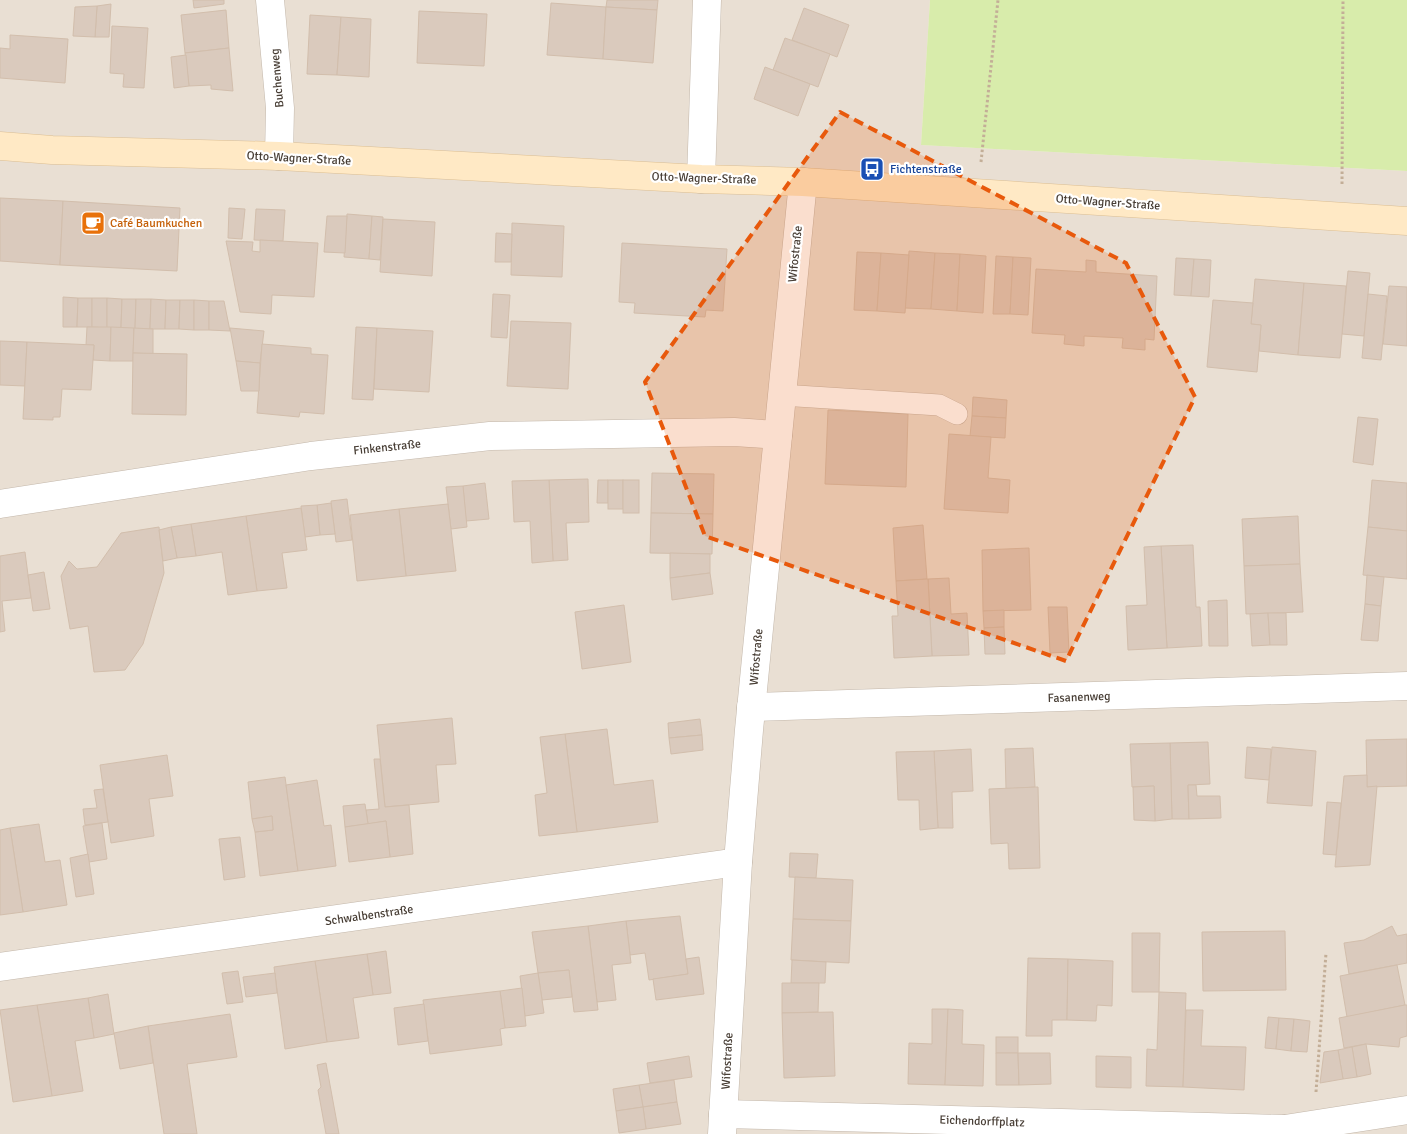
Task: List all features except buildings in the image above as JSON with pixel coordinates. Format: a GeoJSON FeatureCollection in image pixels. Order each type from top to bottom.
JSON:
{"type":"FeatureCollection","features":[{"type":"Feature","properties":{"kind":"street","name":"Buchenweg"},"geometry":{"type":"LineString","coordinates":[[270,0],[280,108],[279,156]]}},
{"type":"Feature","properties":{"kind":"street"},"geometry":{"type":"LineString","coordinates":[[701,179],[708,0]]}},
{"type":"Feature","properties":{"kind":"street","name":"Otto-Wagner-Straße"},"geometry":{"type":"LineString","coordinates":[[0,146],[279,156],[701,179],[803,182],[1407,221]]}},
{"type":"Feature","properties":{"kind":"street","name":"Wifostraße"},"geometry":{"type":"LineString","coordinates":[[723,1124],[738,862],[751,707],[803,182]]}},
{"type":"Feature","properties":{"kind":"street","name":"Finkenstraße"},"geometry":{"type":"LineString","coordinates":[[0,504],[310,456],[490,436],[734,432],[778,435]]}},
{"type":"Feature","properties":{"kind":"street","name":"Fasanenweg"},"geometry":{"type":"LineString","coordinates":[[751,707],[1407,686]]}},
{"type":"Feature","properties":{"kind":"street","name":"Schwalbenstraße"},"geometry":{"type":"LineString","coordinates":[[0,967],[738,862]]}},
{"type":"Feature","properties":{"kind":"street","name":"Eichendorffplatz"},"geometry":{"type":"LineString","coordinates":[[723,1124],[1278,1132],[1407,1110]]}},
{"type":"Feature","properties":{"kind":"lane"},"geometry":{"type":"LineString","coordinates":[[781,395],[939,405],[957,414]]}},
{"type":"Feature","properties":{"kind":"path"},"geometry":{"type":"LineString","coordinates":[[978,193],[998,0]]}},
{"type":"Feature","properties":{"kind":"path"},"geometry":{"type":"LineString","coordinates":[[1341,218],[1343,0]]}},
{"type":"Feature","properties":{"kind":"path"},"geometry":{"type":"LineString","coordinates":[[1313,1125],[1326,953]]}},
{"type":"Feature","properties":{"kind":"highlighted area"},"geometry":{"type":"Polygon","coordinates":[[[840,112],[1126,263],[1195,397],[1066,661],[705,536],[645,382],[840,112]]]}},
{"type":"Feature","properties":{"kind":"shaded area"},"geometry":{"type":"Polygon","coordinates":[[[0,0],[930,0],[921,145],[1407,171],[1407,1134],[0,1134],[0,0]]]}},
{"type":"Feature","properties":{"kind":"green space"},"geometry":{"type":"Polygon","coordinates":[[[930,0],[1407,0],[1407,171],[921,145],[930,0]]]}},
{"type":"Feature","properties":{"kind":"place","name":"Fichtenstraße"},"geometry":{"type":"Point","coordinates":[872,169]}},
{"type":"Feature","properties":{"kind":"place","name":"Café Baumkuchen"},"geometry":{"type":"Point","coordinates":[93,223]}}]}
